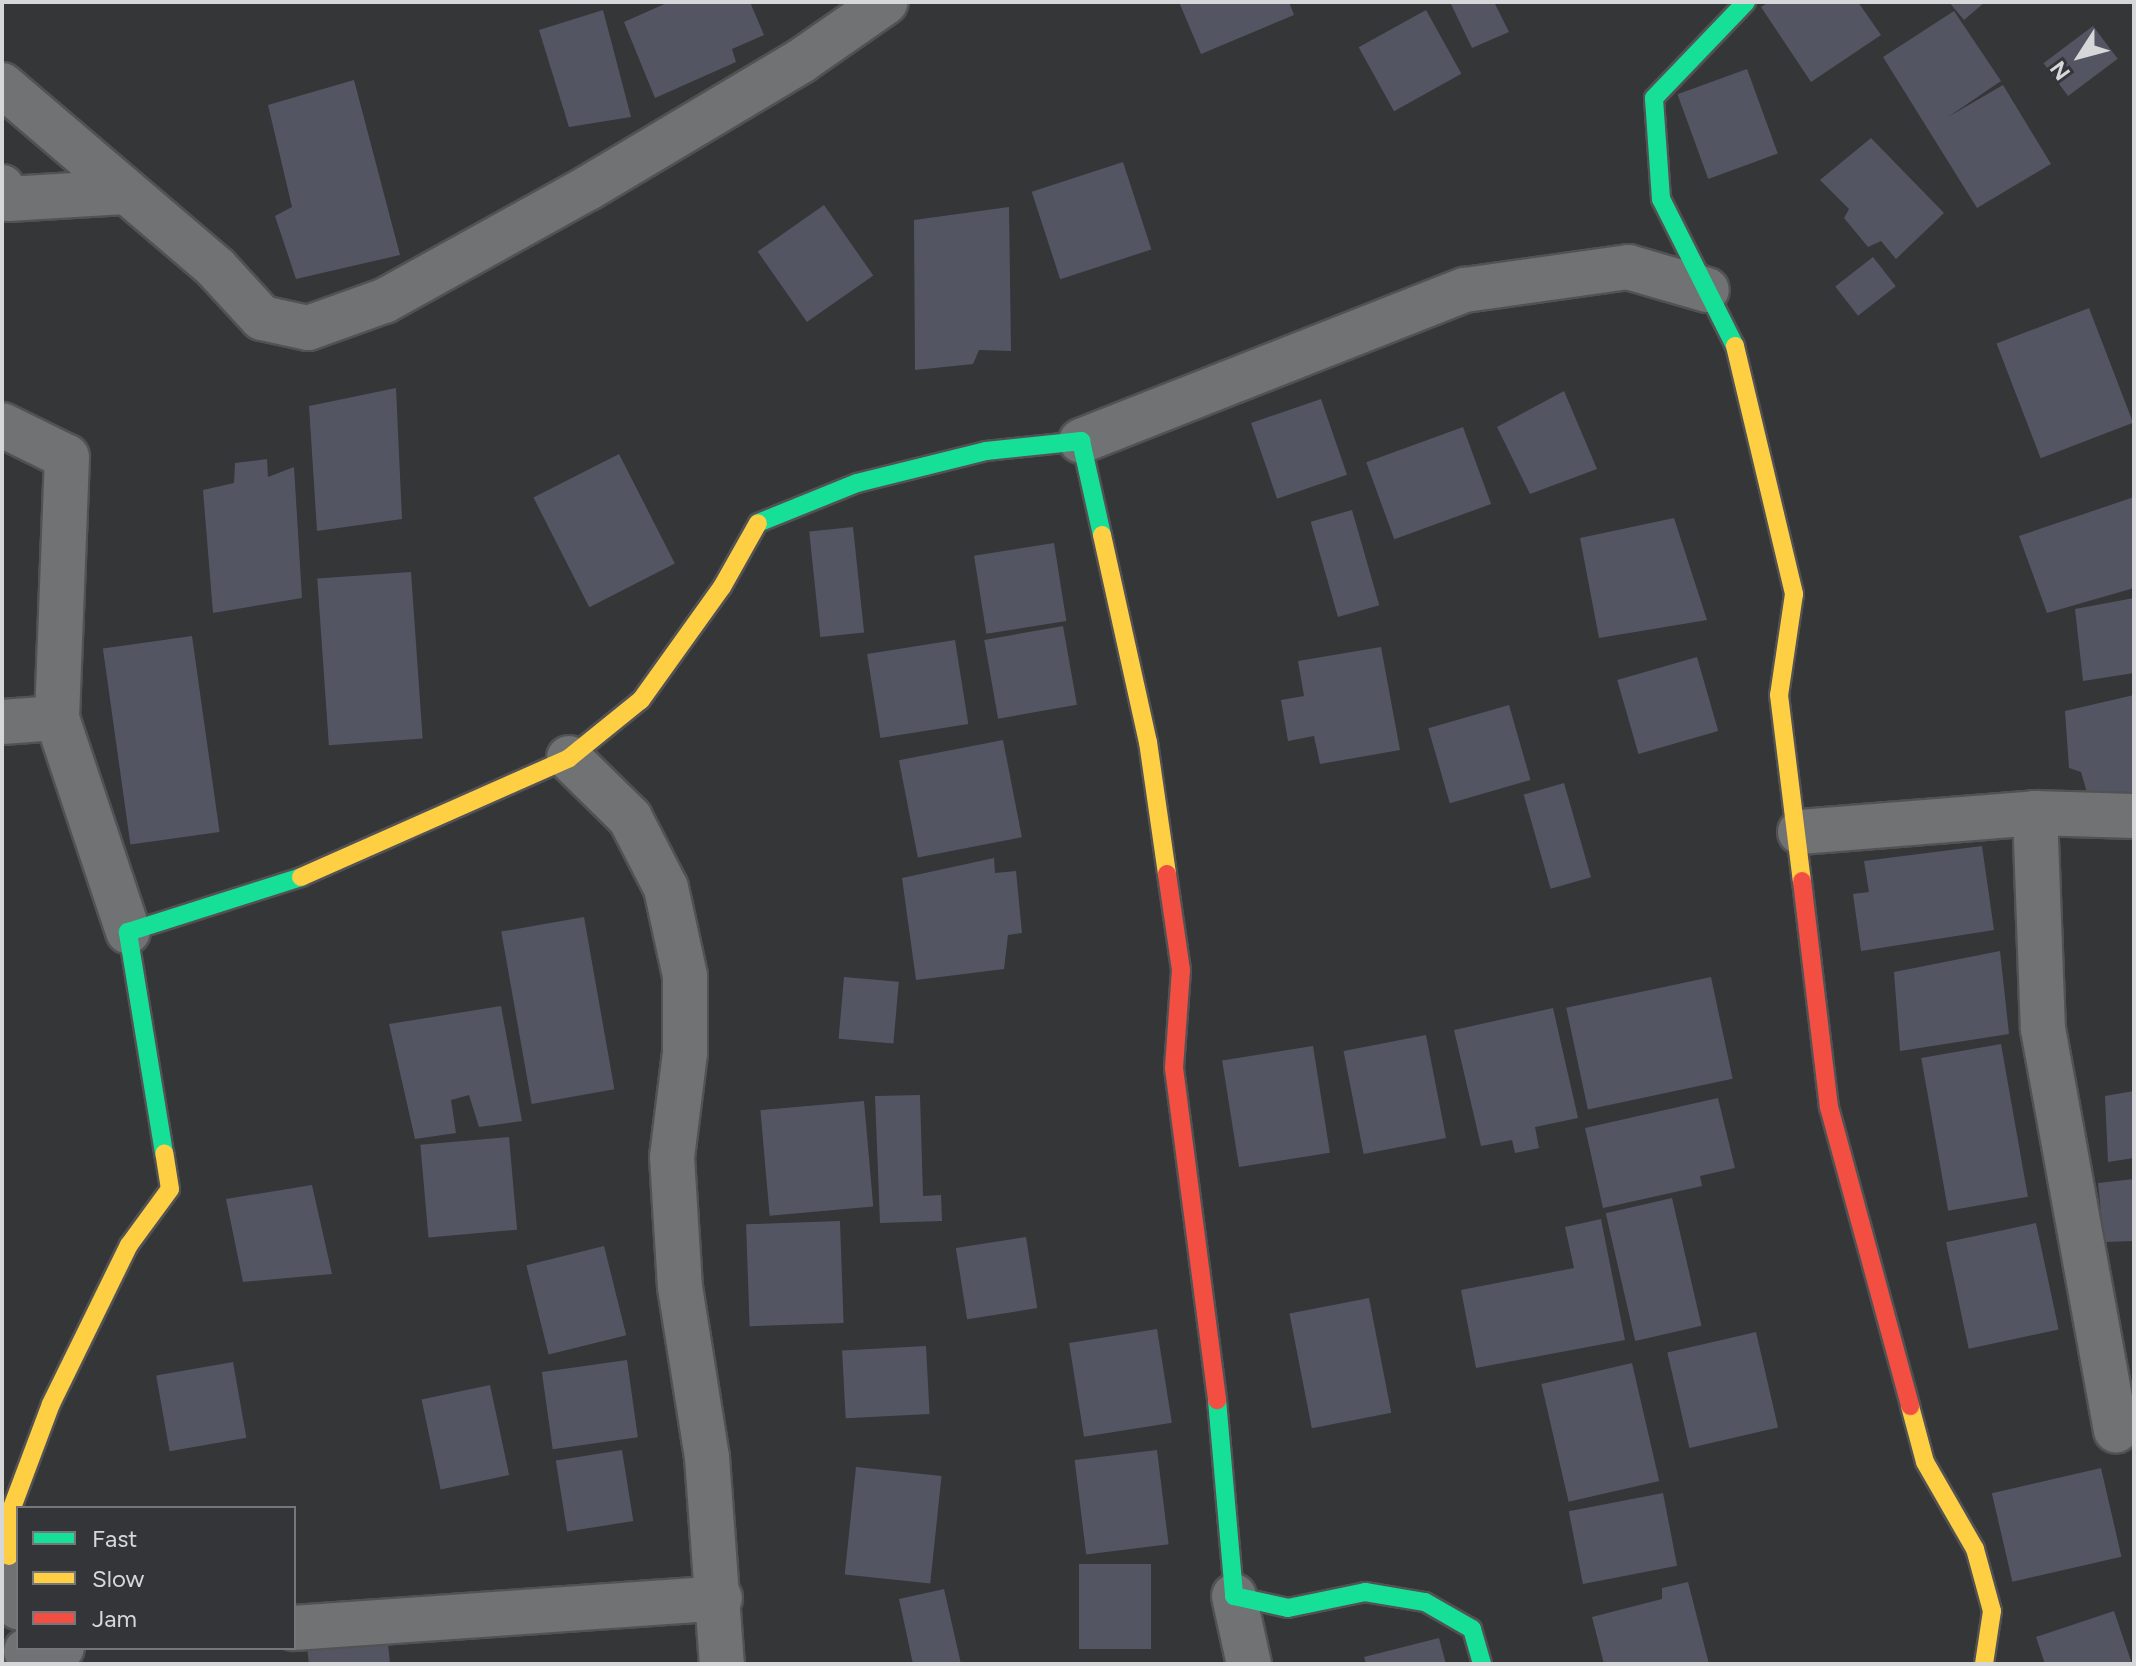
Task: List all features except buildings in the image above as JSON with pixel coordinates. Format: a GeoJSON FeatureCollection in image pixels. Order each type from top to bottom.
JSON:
{"type":"FeatureCollection","features":[{"type":"Feature","properties":{"kind":"street"},"geometry":{"type":"LineString","coordinates":[[2,85],[216,268],[262,318],[308,328],[384,301],[588,188],[801,61],[886,2]]}},
{"type":"Feature","properties":{"kind":"street"},"geometry":{"type":"LineString","coordinates":[[1725,12],[1654,98],[1652,126],[1661,199],[1741,359],[1794,594],[1779,695],[1800,832],[1803,923],[1829,1107],[1925,1462],[1975,1549],[1992,1611],[1984,1664]]}},
{"type":"Feature","properties":{"kind":"street"},"geometry":{"type":"LineString","coordinates":[[2,187],[8,199],[124,192]]}},
{"type":"Feature","properties":{"kind":"street"},"geometry":{"type":"LineString","coordinates":[[128,932],[314,873],[569,758],[641,700],[722,587],[761,519],[857,483],[986,451],[1081,441],[1465,290],[1628,267],[1707,290]]}},
{"type":"Feature","properties":{"kind":"street"},"geometry":{"type":"LineString","coordinates":[[2,425],[67,457],[57,718],[128,932],[170,1189],[129,1245],[51,1404],[10,1513],[5,1559],[16,1600]]}},
{"type":"Feature","properties":{"kind":"street"},"geometry":{"type":"LineString","coordinates":[[1081,441],[1148,742],[1181,970],[1174,1068],[1213,1347],[1234,1596],[1249,1664]]}},
{"type":"Feature","properties":{"kind":"street"},"geometry":{"type":"LineString","coordinates":[[2,722],[57,718]]}},
{"type":"Feature","properties":{"kind":"street"},"geometry":{"type":"LineString","coordinates":[[569,758],[630,818],[666,888],[685,976],[685,1053],[672,1157],[680,1287],[720,1598],[722,1664]]}},
{"type":"Feature","properties":{"kind":"street"},"geometry":{"type":"LineString","coordinates":[[1800,832],[2035,813],[2134,816]]}},
{"type":"Feature","properties":{"kind":"street"},"geometry":{"type":"LineString","coordinates":[[2035,813],[2043,1029],[2116,1430]]}},
{"type":"Feature","properties":{"kind":"street"},"geometry":{"type":"LineString","coordinates":[[1234,1596],[1288,1608],[1365,1592],[1425,1602],[1472,1629],[1482,1664]]}},
{"type":"Feature","properties":{"kind":"street"},"geometry":{"type":"LineString","coordinates":[[296,1628],[720,1598]]}},
{"type":"Feature","properties":{"kind":"traffic: fast"},"geometry":{"type":"LineString","coordinates":[[1735,346],[1661,199],[1654,98],[1746,2]]}},
{"type":"Feature","properties":{"kind":"traffic: fast"},"geometry":{"type":"LineString","coordinates":[[758,523],[857,483],[986,451],[1081,441],[1102,535]]}},
{"type":"Feature","properties":{"kind":"traffic: fast"},"geometry":{"type":"LineString","coordinates":[[164,1153],[128,932],[301,877]]}},
{"type":"Feature","properties":{"kind":"traffic: fast"},"geometry":{"type":"LineString","coordinates":[[1217,1400],[1234,1596],[1288,1608],[1365,1592],[1425,1602],[1472,1629],[1482,1664]]}},
{"type":"Feature","properties":{"kind":"traffic: slow"},"geometry":{"type":"LineString","coordinates":[[1735,346],[1794,594],[1779,695],[1802,881]]}},
{"type":"Feature","properties":{"kind":"traffic: slow"},"geometry":{"type":"LineString","coordinates":[[301,877],[569,758],[641,700],[722,587],[758,523]]}},
{"type":"Feature","properties":{"kind":"traffic: slow"},"geometry":{"type":"LineString","coordinates":[[1102,535],[1148,742],[1167,874]]}},
{"type":"Feature","properties":{"kind":"traffic: slow"},"geometry":{"type":"LineString","coordinates":[[9,1556],[10,1513],[51,1404],[129,1245],[170,1189],[164,1153]]}},
{"type":"Feature","properties":{"kind":"traffic: slow"},"geometry":{"type":"LineString","coordinates":[[1910,1406],[1925,1462],[1975,1549],[1992,1611],[1984,1664]]}},
{"type":"Feature","properties":{"kind":"traffic: jam"},"geometry":{"type":"LineString","coordinates":[[1167,874],[1181,970],[1174,1068],[1217,1400]]}},
{"type":"Feature","properties":{"kind":"traffic: jam"},"geometry":{"type":"LineString","coordinates":[[1802,881],[1829,1107],[1910,1406]]}}]}
